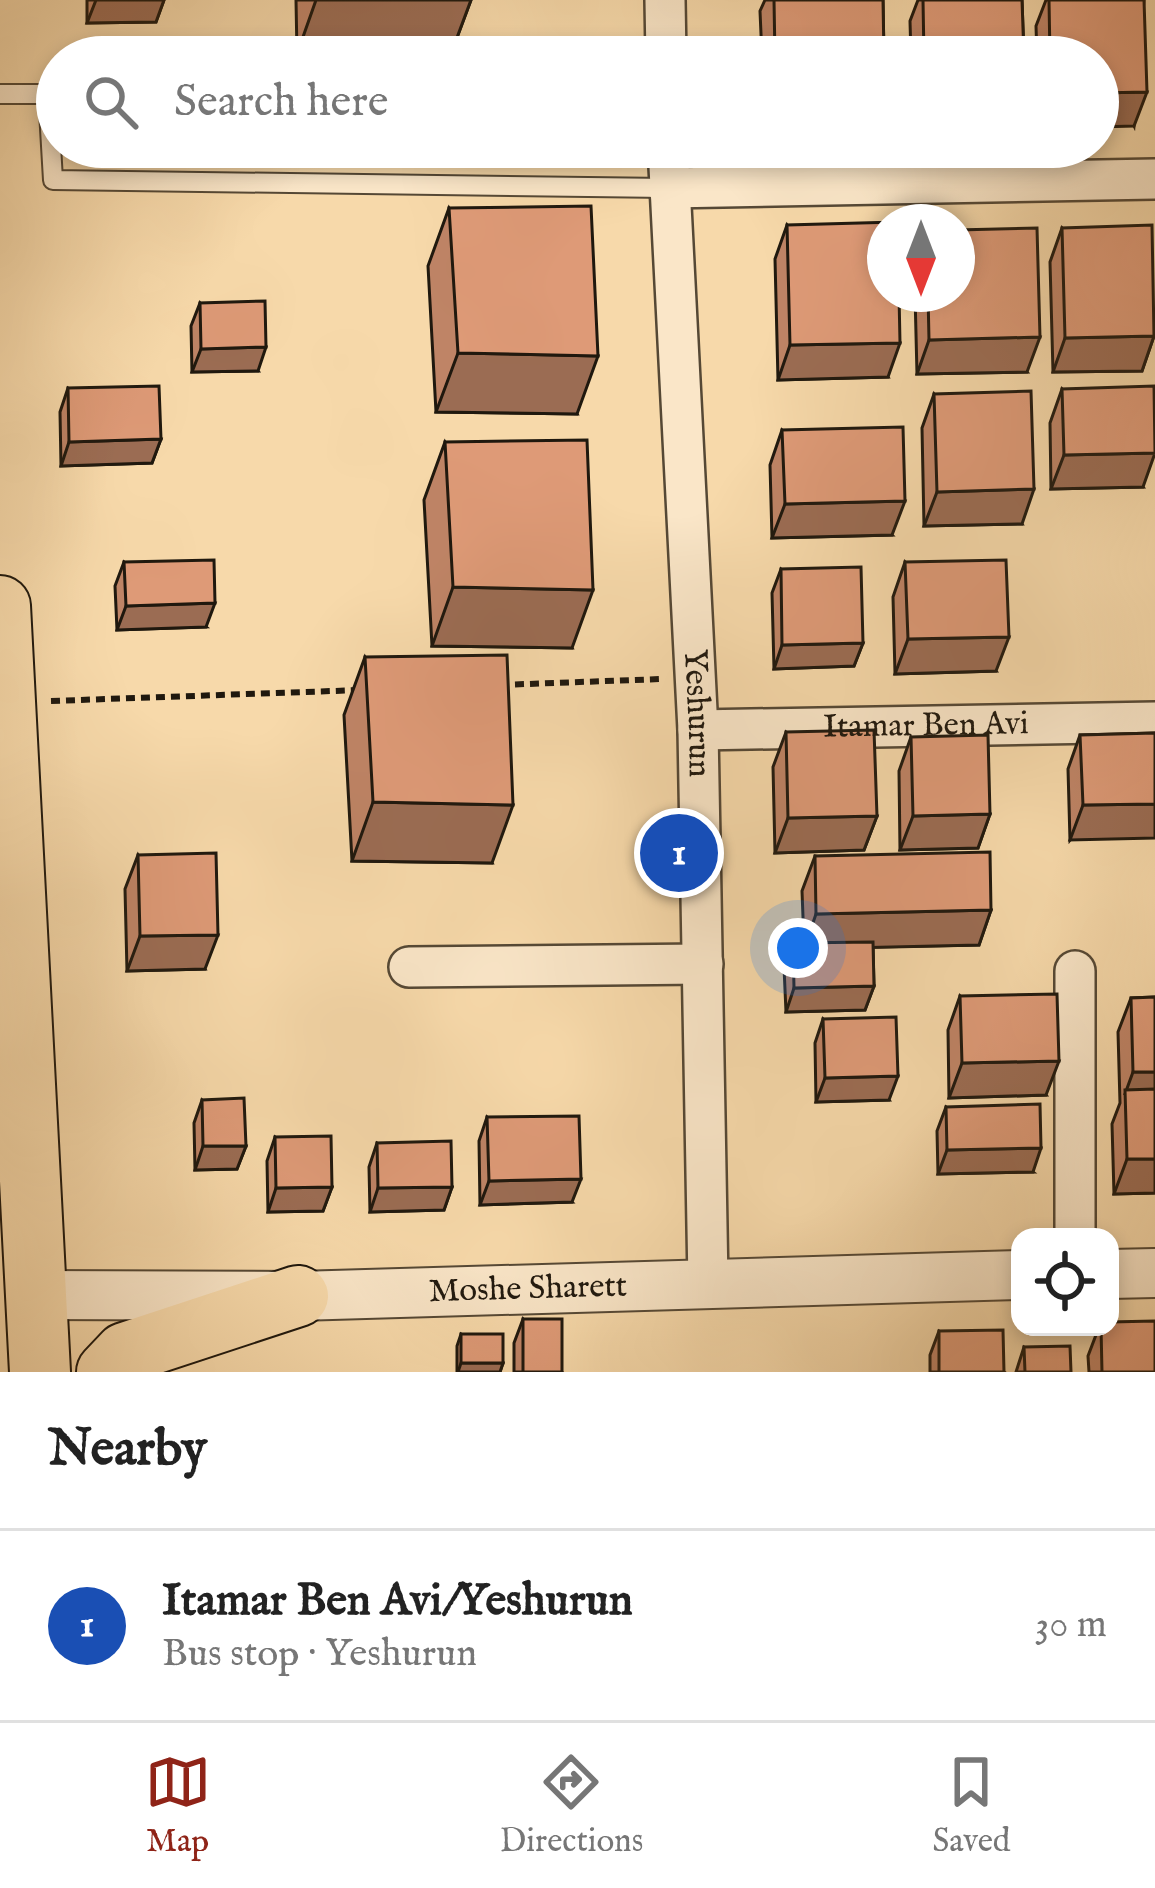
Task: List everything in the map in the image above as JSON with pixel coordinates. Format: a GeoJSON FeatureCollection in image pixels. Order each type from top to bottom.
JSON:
{"type":"FeatureCollection","features":[{"type":"Feature","properties":{"kind":"main road"},"geometry":{"type":"LineString","coordinates":[[0,606],[18,1295],[40,1372]]}},
{"type":"Feature","properties":{"kind":"main road"},"geometry":{"type":"LineString","coordinates":[[106,1372],[125,1352],[298,1296]]}},
{"type":"Feature","properties":{"kind":"street"},"geometry":{"type":"LineString","coordinates":[[665,0],[666,36]]}},
{"type":"Feature","properties":{"kind":"street","name":"Yeshurun"},"geometry":{"type":"LineString","coordinates":[[668,168],[698,730],[708,1282]]}},
{"type":"Feature","properties":{"kind":"street"},"geometry":{"type":"LineString","coordinates":[[668,188],[1155,179]]}},
{"type":"Feature","properties":{"kind":"street","name":"Itamar Ben Avi"},"geometry":{"type":"LineString","coordinates":[[698,730],[1155,722]]}},
{"type":"Feature","properties":{"kind":"street"},"geometry":{"type":"LineString","coordinates":[[409,967],[703,964]]}},
{"type":"Feature","properties":{"kind":"street"},"geometry":{"type":"LineString","coordinates":[[1075,971],[1075,1228]]}},
{"type":"Feature","properties":{"kind":"street"},"geometry":{"type":"LineString","coordinates":[[1119,1274],[1155,1273]]}},
{"type":"Feature","properties":{"kind":"street","name":"Moshe Sharett"},"geometry":{"type":"LineString","coordinates":[[18,1295],[298,1296],[1011,1275]]}},
{"type":"Feature","properties":{"kind":"lane"},"geometry":{"type":"LineString","coordinates":[[0,94],[36,94]]}},
{"type":"Feature","properties":{"kind":"lane"},"geometry":{"type":"LineString","coordinates":[[52,168],[53,180],[668,188]]}},
{"type":"Feature","properties":{"kind":"path"},"geometry":{"type":"LineString","coordinates":[[481,685],[695,677]]}},
{"type":"Feature","properties":{"kind":"path"},"geometry":{"type":"LineString","coordinates":[[5,703],[362,690]]}},
{"type":"Feature","properties":{"kind":"building"},"geometry":{"type":"Polygon","coordinates":[[[774,0],[883,0],[884,36],[775,36],[774,0]]]}},
{"type":"Feature","properties":{"kind":"building"},"geometry":{"type":"Polygon","coordinates":[[[923,0],[1022,0],[1023,36],[924,36],[923,0]]]}},
{"type":"Feature","properties":{"kind":"building"},"geometry":{"type":"Polygon","coordinates":[[[1049,0],[1144,0],[1147,92],[1119,93],[1119,36],[1050,36],[1049,0]]]}},
{"type":"Feature","properties":{"kind":"building"},"geometry":{"type":"Polygon","coordinates":[[[591,206],[598,356],[458,353],[449,208],[591,206]]]}},
{"type":"Feature","properties":{"kind":"building"},"geometry":{"type":"Polygon","coordinates":[[[867,223],[867,312],[899,312],[900,343],[790,345],[787,225],[867,223]]]}},
{"type":"Feature","properties":{"kind":"building"},"geometry":{"type":"Polygon","coordinates":[[[1152,225],[1154,336],[1065,338],[1062,228],[1152,225]]]}},
{"type":"Feature","properties":{"kind":"building"},"geometry":{"type":"Polygon","coordinates":[[[1037,228],[1040,337],[929,340],[928,312],[975,312],[975,230],[1037,228]]]}},
{"type":"Feature","properties":{"kind":"building"},"geometry":{"type":"Polygon","coordinates":[[[265,301],[266,347],[201,349],[200,303],[265,301]]]}},
{"type":"Feature","properties":{"kind":"building"},"geometry":{"type":"Polygon","coordinates":[[[159,386],[161,439],[69,442],[68,388],[159,386]]]}},
{"type":"Feature","properties":{"kind":"building"},"geometry":{"type":"Polygon","coordinates":[[[1154,386],[1155,453],[1064,455],[1062,389],[1154,386]]]}},
{"type":"Feature","properties":{"kind":"building"},"geometry":{"type":"Polygon","coordinates":[[[1031,391],[1034,489],[937,492],[934,394],[1031,391]]]}},
{"type":"Feature","properties":{"kind":"building"},"geometry":{"type":"Polygon","coordinates":[[[903,427],[905,501],[785,504],[782,430],[903,427]]]}},
{"type":"Feature","properties":{"kind":"building"},"geometry":{"type":"Polygon","coordinates":[[[587,440],[593,590],[453,587],[445,442],[587,440]]]}},
{"type":"Feature","properties":{"kind":"building"},"geometry":{"type":"Polygon","coordinates":[[[214,560],[215,603],[126,606],[124,562],[214,560]]]}},
{"type":"Feature","properties":{"kind":"building"},"geometry":{"type":"Polygon","coordinates":[[[1006,560],[1009,637],[908,639],[905,562],[1006,560]]]}},
{"type":"Feature","properties":{"kind":"building"},"geometry":{"type":"Polygon","coordinates":[[[861,567],[863,643],[782,645],[781,569],[861,567]]]}},
{"type":"Feature","properties":{"kind":"building"},"geometry":{"type":"Polygon","coordinates":[[[507,655],[513,805],[373,802],[365,657],[507,655]]]}},
{"type":"Feature","properties":{"kind":"building"},"geometry":{"type":"Polygon","coordinates":[[[874,730],[877,816],[788,818],[786,732],[874,730]]]}},
{"type":"Feature","properties":{"kind":"building"},"geometry":{"type":"Polygon","coordinates":[[[1155,733],[1155,804],[1083,805],[1080,735],[1155,733]]]}},
{"type":"Feature","properties":{"kind":"building"},"geometry":{"type":"Polygon","coordinates":[[[988,735],[990,814],[913,816],[911,737],[988,735]]]}},
{"type":"Feature","properties":{"kind":"building"},"geometry":{"type":"Polygon","coordinates":[[[990,852],[991,910],[816,914],[815,856],[990,852]]]}},
{"type":"Feature","properties":{"kind":"building"},"geometry":{"type":"Polygon","coordinates":[[[216,853],[218,935],[140,936],[138,855],[216,853]]]}},
{"type":"Feature","properties":{"kind":"building"},"geometry":{"type":"Polygon","coordinates":[[[873,942],[874,986],[794,988],[793,943],[873,942]]]}},
{"type":"Feature","properties":{"kind":"building"},"geometry":{"type":"Polygon","coordinates":[[[1057,994],[1059,1061],[962,1063],[960,996],[1057,994]]]}},
{"type":"Feature","properties":{"kind":"building"},"geometry":{"type":"Polygon","coordinates":[[[1155,997],[1155,1072],[1133,1072],[1131,998],[1155,997]]]}},
{"type":"Feature","properties":{"kind":"building"},"geometry":{"type":"Polygon","coordinates":[[[896,1017],[898,1076],[825,1078],[823,1019],[896,1017]]]}},
{"type":"Feature","properties":{"kind":"building"},"geometry":{"type":"Polygon","coordinates":[[[1155,1089],[1155,1159],[1127,1159],[1125,1090],[1155,1089]]]}},
{"type":"Feature","properties":{"kind":"building"},"geometry":{"type":"Polygon","coordinates":[[[244,1098],[246,1146],[203,1146],[202,1100],[244,1098]]]}},
{"type":"Feature","properties":{"kind":"building"},"geometry":{"type":"Polygon","coordinates":[[[1040,1104],[1041,1148],[947,1150],[946,1107],[1040,1104]]]}},
{"type":"Feature","properties":{"kind":"building"},"geometry":{"type":"Polygon","coordinates":[[[579,1116],[581,1179],[489,1181],[487,1117],[579,1116]]]}},
{"type":"Feature","properties":{"kind":"building"},"geometry":{"type":"Polygon","coordinates":[[[331,1136],[332,1187],[276,1188],[275,1137],[331,1136]]]}},
{"type":"Feature","properties":{"kind":"building"},"geometry":{"type":"Polygon","coordinates":[[[451,1141],[452,1187],[378,1188],[377,1143],[451,1141]]]}},
{"type":"Feature","properties":{"kind":"building"},"geometry":{"type":"Polygon","coordinates":[[[523,1319],[562,1319],[562,1372],[523,1372],[523,1319]]]}},
{"type":"Feature","properties":{"kind":"building"},"geometry":{"type":"Polygon","coordinates":[[[1155,1321],[1155,1372],[1102,1372],[1101,1336],[1119,1336],[1119,1322],[1155,1321]]]}},
{"type":"Feature","properties":{"kind":"building"},"geometry":{"type":"Polygon","coordinates":[[[1003,1330],[1004,1372],[939,1372],[939,1331],[1003,1330]]]}},
{"type":"Feature","properties":{"kind":"building"},"geometry":{"type":"Polygon","coordinates":[[[461,1334],[503,1334],[503,1363],[461,1363],[461,1334]]]}},
{"type":"Feature","properties":{"kind":"building"},"geometry":{"type":"Polygon","coordinates":[[[1070,1346],[1071,1372],[1025,1372],[1024,1347],[1070,1346]]]}},
{"type":"Feature","properties":{"kind":"place","name":"Itamar Ben Avi/Yeshurun"},"geometry":{"type":"Point","coordinates":[679,853]}}]}
